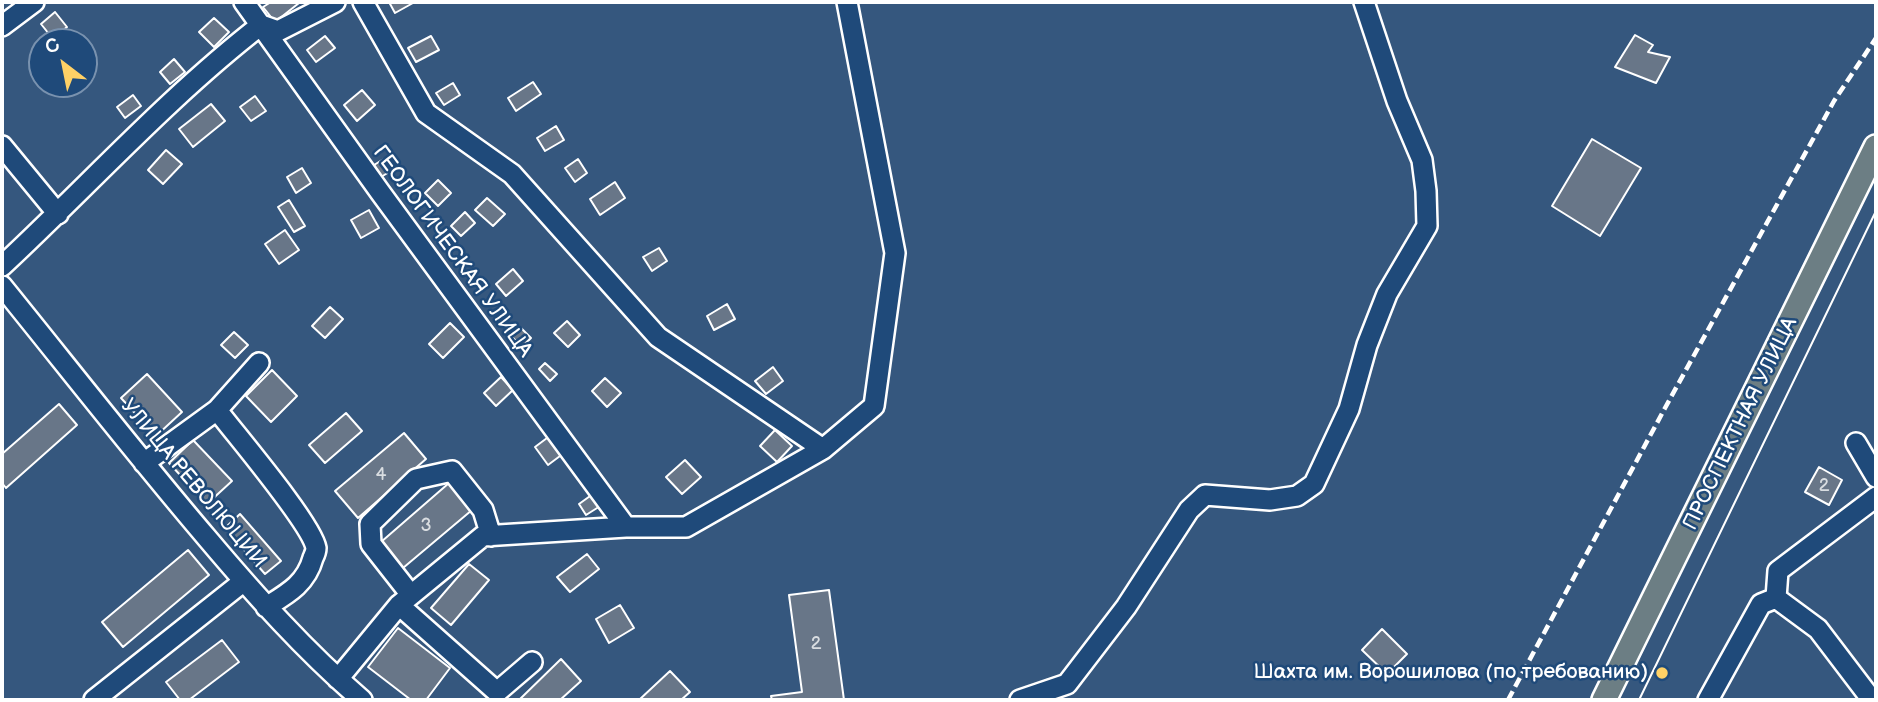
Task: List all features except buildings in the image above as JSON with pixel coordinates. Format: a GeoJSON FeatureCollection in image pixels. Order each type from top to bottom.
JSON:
{"type":"FeatureCollection","features":[{"type":"Feature","properties":{"kind":"main road","name":"ПРОСПЕКТНАЯ УЛИЦА"},"geometry":{"type":"LineString","coordinates":[[1604,700],[1876,146]]}},
{"type":"Feature","properties":{"kind":"street"},"geometry":{"type":"LineString","coordinates":[[2,26],[34,2]]}},
{"type":"Feature","properties":{"kind":"street","name":"ГЕОЛОГИЧЕСКАЯ УЛИЦА"},"geometry":{"type":"LineString","coordinates":[[244,2],[626,527]]}},
{"type":"Feature","properties":{"kind":"street"},"geometry":{"type":"LineString","coordinates":[[2,266],[213,62],[261,25],[278,31],[335,2]]}},
{"type":"Feature","properties":{"kind":"street"},"geometry":{"type":"LineString","coordinates":[[363,2],[426,113],[512,174],[658,337],[823,449]]}},
{"type":"Feature","properties":{"kind":"street"},"geometry":{"type":"LineString","coordinates":[[338,679],[405,600],[483,536],[626,527],[686,527],[823,449],[874,405],[895,253],[847,2]]}},
{"type":"Feature","properties":{"kind":"street"},"geometry":{"type":"LineString","coordinates":[[1020,700],[1067,684],[1126,607],[1189,510],[1205,495],[1270,500],[1297,496],[1314,484],[1349,409],[1367,345],[1387,294],[1427,226],[1422,160],[1397,101],[1364,2]]}},
{"type":"Feature","properties":{"kind":"street"},"geometry":{"type":"LineString","coordinates":[[2,146],[58,214]]}},
{"type":"Feature","properties":{"kind":"street","name":"УЛИЦА РЕВОЛЮЦИИ"},"geometry":{"type":"LineString","coordinates":[[2,286],[144,463],[266,607],[362,700]]}},
{"type":"Feature","properties":{"kind":"street"},"geometry":{"type":"LineString","coordinates":[[144,463],[217,410],[259,363]]}},
{"type":"Feature","properties":{"kind":"street"},"geometry":{"type":"LineString","coordinates":[[217,410],[293,508],[308,530],[316,549],[312,565],[301,585],[266,607]]}},
{"type":"Feature","properties":{"kind":"street"},"geometry":{"type":"LineString","coordinates":[[1856,443],[1876,477]]}},
{"type":"Feature","properties":{"kind":"street"},"geometry":{"type":"LineString","coordinates":[[491,536],[483,510],[452,471],[416,479],[370,524],[371,544],[405,600],[497,692],[533,662]]}},
{"type":"Feature","properties":{"kind":"street"},"geometry":{"type":"LineString","coordinates":[[1776,598],[1778,571],[1876,497]]}},
{"type":"Feature","properties":{"kind":"street"},"geometry":{"type":"LineString","coordinates":[[93,700],[244,581]]}},
{"type":"Feature","properties":{"kind":"street"},"geometry":{"type":"LineString","coordinates":[[1708,700],[1761,604],[1776,598]]}},
{"type":"Feature","properties":{"kind":"street"},"geometry":{"type":"LineString","coordinates":[[1776,598],[1818,629],[1872,700]]}},
{"type":"Feature","properties":{"kind":"tram line"},"geometry":{"type":"LineString","coordinates":[[1639,700],[1876,211]]}},
{"type":"Feature","properties":{"kind":"railway"},"geometry":{"type":"LineString","coordinates":[[1508,700],[1834,101],[1876,38]]}},
{"type":"Feature","properties":{"kind":"place","name":"Шахта им. Ворошилова (по требованию)"},"geometry":{"type":"Point","coordinates":[1662,673]}}]}
